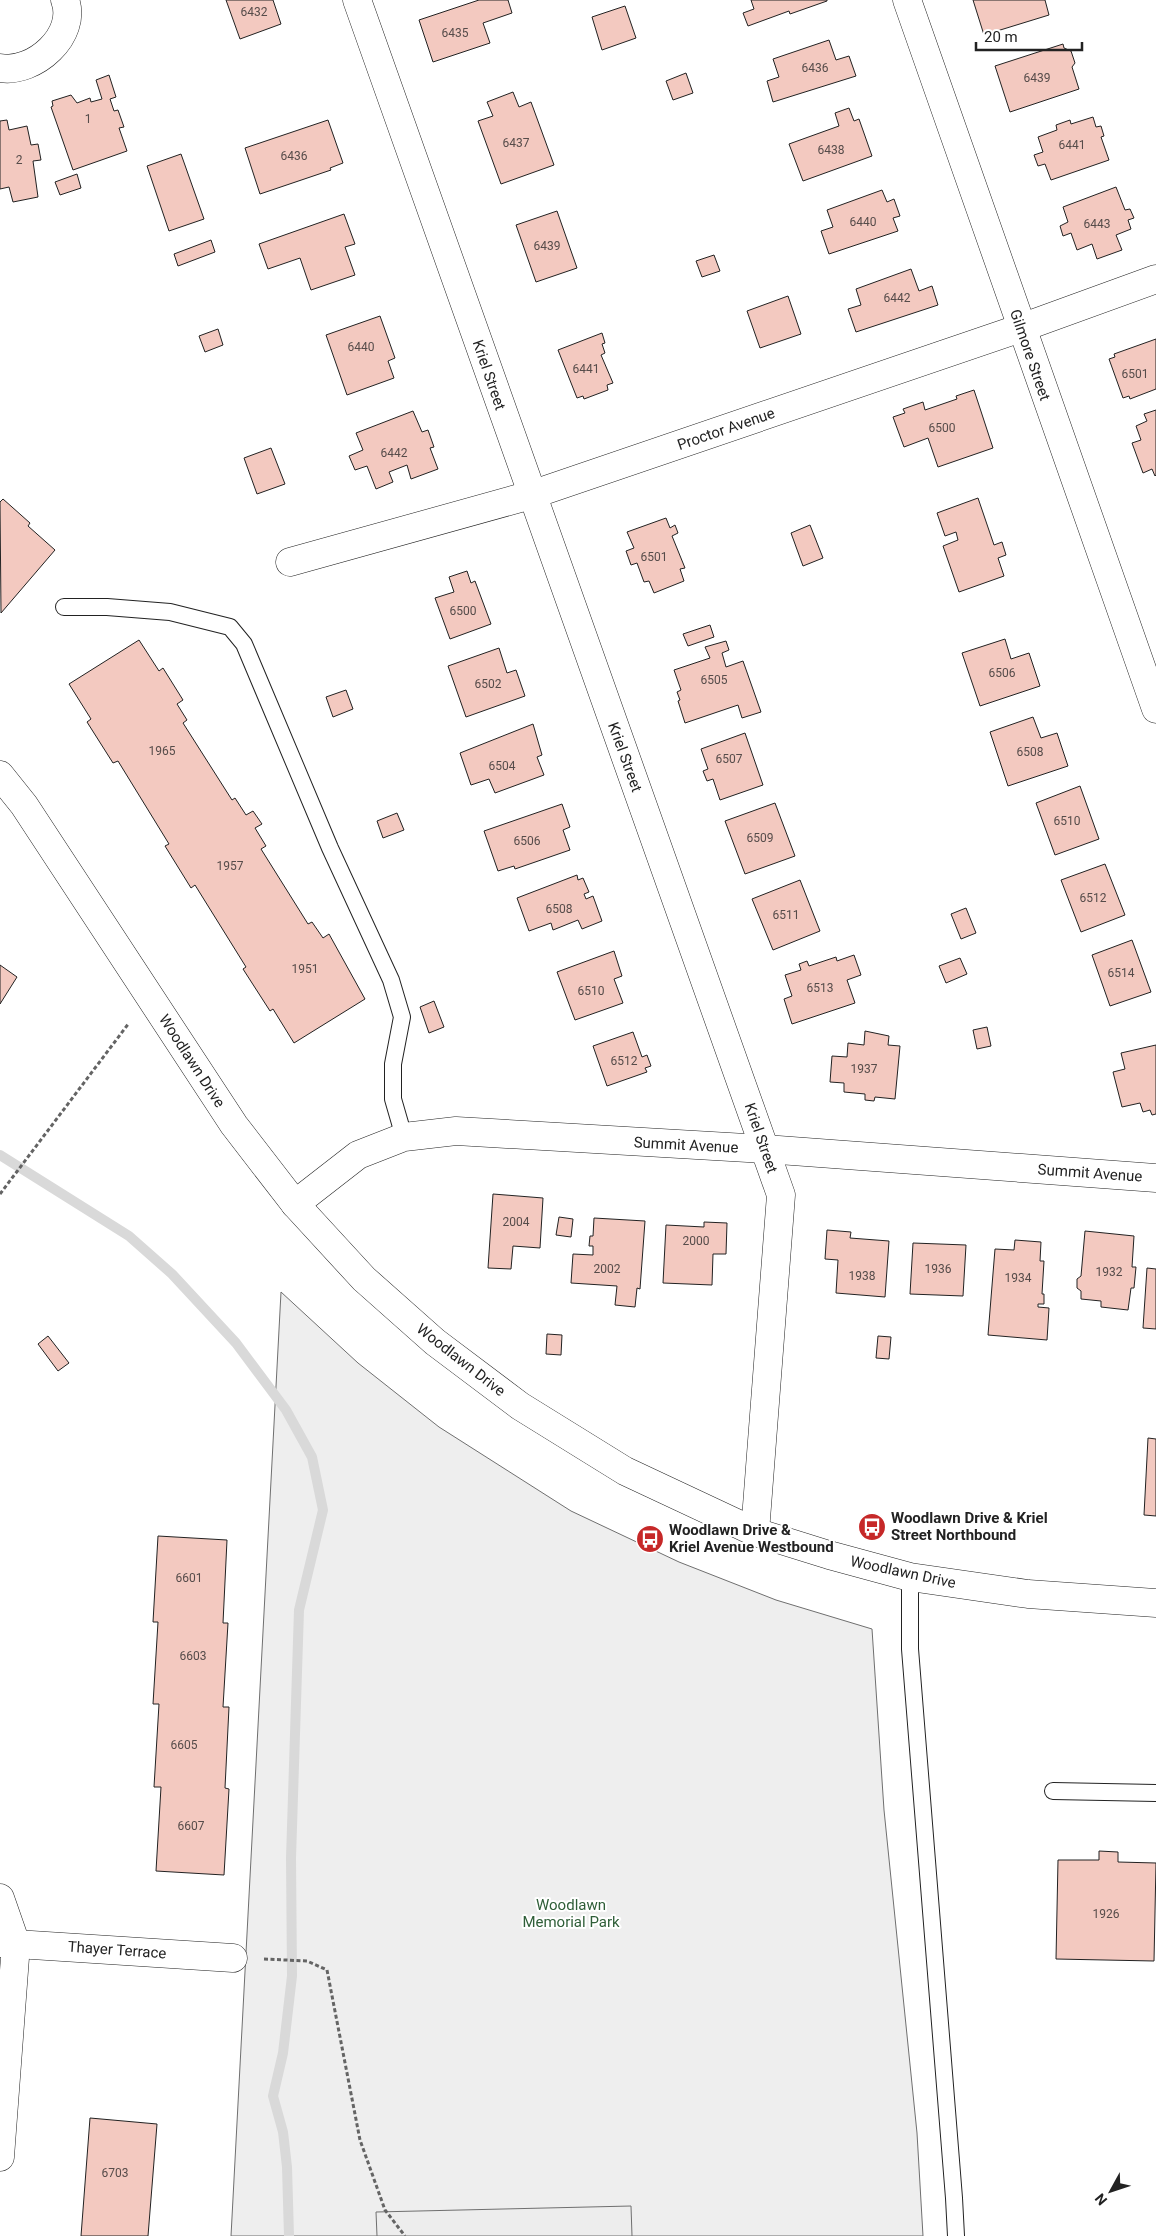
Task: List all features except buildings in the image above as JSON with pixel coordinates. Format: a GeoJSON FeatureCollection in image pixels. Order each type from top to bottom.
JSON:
{"type":"FeatureCollection","features":[{"type":"Feature","properties":{"kind":"street"},"geometry":{"type":"LineString","coordinates":[[0,68],[9,69],[38,60],[58,42],[69,10],[65,0]]}},
{"type":"Feature","properties":{"kind":"street","name":"Kriel Street"},"geometry":{"type":"LineString","coordinates":[[357,0],[531,495],[781,1195],[755,1532]]}},
{"type":"Feature","properties":{"kind":"street","name":"Gilmore Street"},"geometry":{"type":"LineString","coordinates":[[907,0],[1156,709]]}},
{"type":"Feature","properties":{"kind":"street","name":"Proctor Avenue"},"geometry":{"type":"LineString","coordinates":[[290,562],[531,495],[1021,328],[1156,279]]}},
{"type":"Feature","properties":{"kind":"street","name":"Woodlawn Drive"},"geometry":{"type":"LineString","coordinates":[[0,774],[24,805],[234,1125],[295,1204],[364,1279],[435,1342],[520,1406],[625,1471],[755,1532],[829,1556],[910,1577],[1028,1594],[1156,1603]]}},
{"type":"Feature","properties":{"kind":"street","name":"Summit Avenue"},"geometry":{"type":"LineString","coordinates":[[295,1204],[358,1155],[404,1137],[456,1131],[765,1149],[1156,1178]]}},
{"type":"Feature","properties":{"kind":"street"},"geometry":{"type":"LineString","coordinates":[[0,1898],[8,1944],[0,2158]]}},
{"type":"Feature","properties":{"kind":"street","name":"Thayer Terrace"},"geometry":{"type":"LineString","coordinates":[[8,1944],[233,1958]]}},
{"type":"Feature","properties":{"kind":"lane"},"geometry":{"type":"LineString","coordinates":[[64,607],[107,607],[170,612],[230,628],[244,644],[330,848],[390,980],[402,1018],[394,1064],[393,1099],[404,1137]]}},
{"type":"Feature","properties":{"kind":"lane"},"geometry":{"type":"LineString","coordinates":[[910,1577],[910,1649],[956,2236]]}},
{"type":"Feature","properties":{"kind":"lane"},"geometry":{"type":"LineString","coordinates":[[1053,1791],[1156,1792]]}},
{"type":"Feature","properties":{"kind":"path"},"geometry":{"type":"LineString","coordinates":[[0,1194],[150,996]]}},
{"type":"Feature","properties":{"kind":"path"},"geometry":{"type":"LineString","coordinates":[[261,1959],[307,1961],[327,1970],[360,2140],[385,2210],[405,2236]]}},
{"type":"Feature","properties":{"kind":"green space","name":"Woodlawn Memorial Park"},"geometry":{"type":"Polygon","coordinates":[[[281,1292],[358,1363],[439,1427],[571,1511],[679,1562],[776,1600],[872,1629],[884,1810],[917,2133],[923,2236],[231,2236],[281,1292]]]}},
{"type":"Feature","properties":{"kind":"shaded area"},"geometry":{"type":"Polygon","coordinates":[[[631,2206],[632,2236],[377,2236],[376,2212],[631,2206]]]}},
{"type":"Feature","properties":{"kind":"waterway"},"geometry":{"type":"LineString","coordinates":[[0,1155],[129,1236],[172,1274],[236,1343],[286,1410],[312,1457],[323,1510],[299,1610],[291,1858],[292,1976],[283,2053],[273,2096],[283,2132],[287,2167],[289,2236]]}},
{"type":"Feature","properties":{"kind":"place","name":"Woodlawn Drive & Kriel Street Northbound"},"geometry":{"type":"Point","coordinates":[872,1527]}},
{"type":"Feature","properties":{"kind":"place","name":"Woodlawn Drive & Kriel Avenue Westbound"},"geometry":{"type":"Point","coordinates":[650,1539]}}]}
